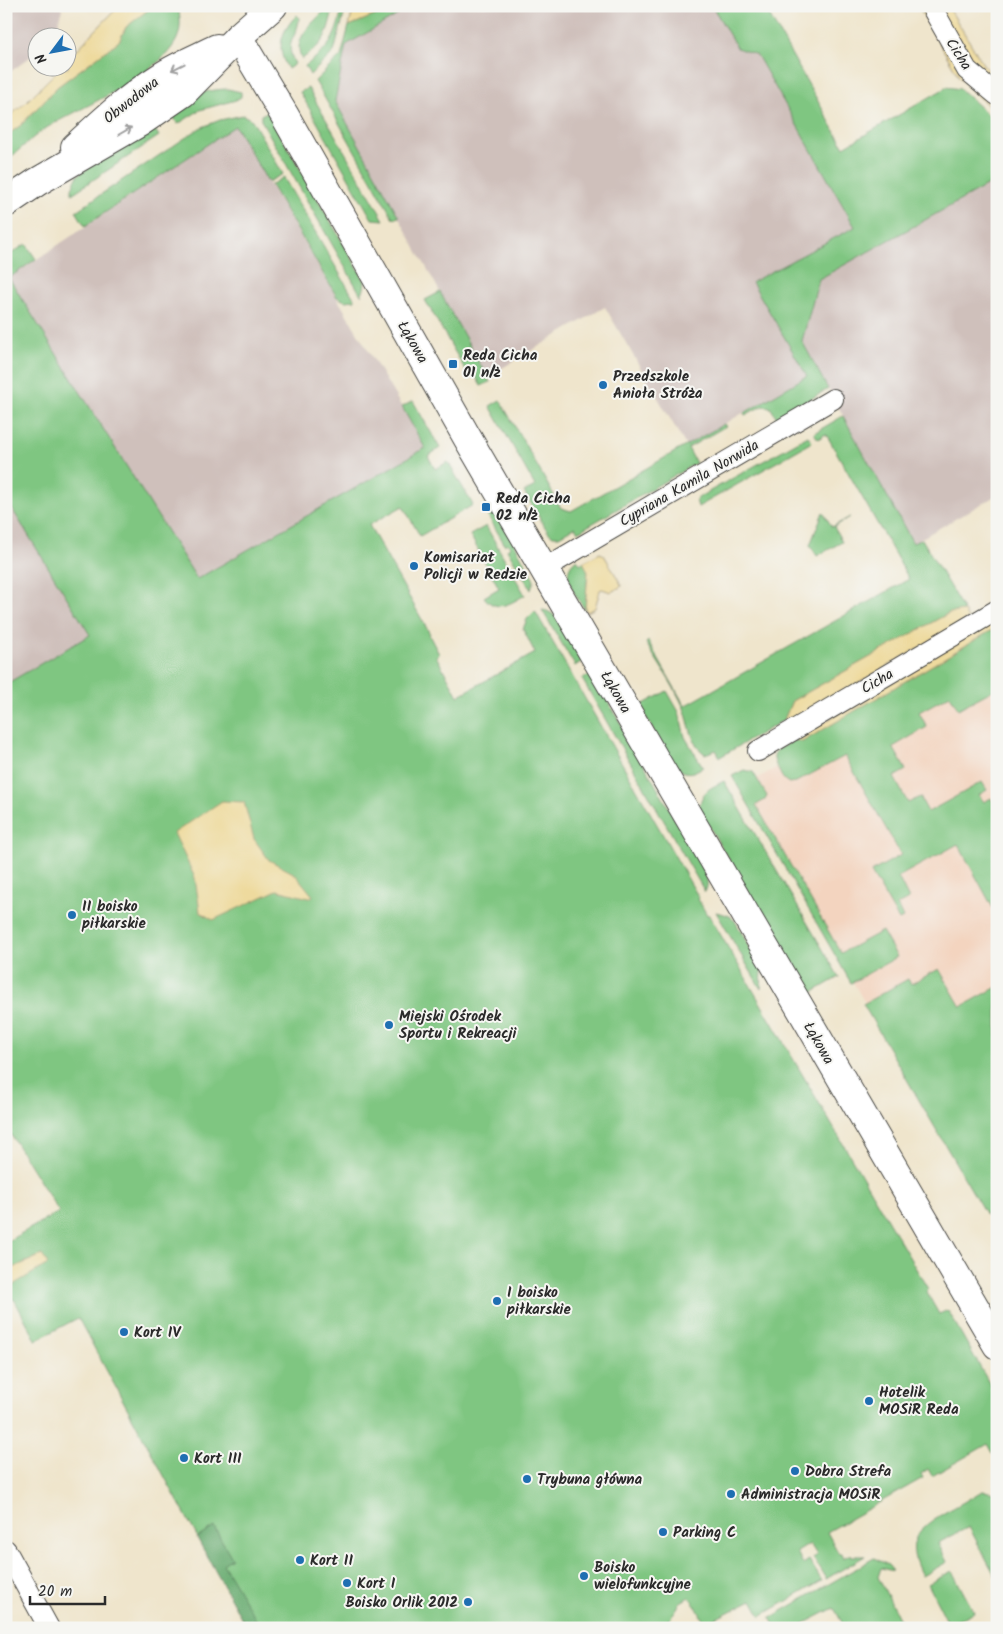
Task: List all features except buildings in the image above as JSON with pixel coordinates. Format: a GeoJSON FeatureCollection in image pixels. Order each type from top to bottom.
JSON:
{"type":"FeatureCollection","features":[{"type":"Feature","properties":{"kind":"street","name":"Obwodowa"},"geometry":{"type":"LineString","coordinates":[[6,203],[37,182],[139,123],[183,93],[273,6]]}},
{"type":"Feature","properties":{"kind":"street","name":"Cicha"},"geometry":{"type":"LineString","coordinates":[[930,6],[967,70],[997,95]]}},
{"type":"Feature","properties":{"kind":"street","name":"Łąkowa"},"geometry":{"type":"LineString","coordinates":[[238,38],[285,116],[464,432],[997,1345]]}},
{"type":"Feature","properties":{"kind":"street","name":"Cypriana Kamila Norwida"},"geometry":{"type":"LineString","coordinates":[[545,568],[834,399]]}},
{"type":"Feature","properties":{"kind":"street","name":"Cicha"},"geometry":{"type":"LineString","coordinates":[[758,751],[997,610]]}},
{"type":"Feature","properties":{"kind":"street"},"geometry":{"type":"LineString","coordinates":[[6,1550],[49,1628]]}},
{"type":"Feature","properties":{"kind":"shaded area"},"geometry":{"type":"Polygon","coordinates":[[[6,6],[60,6],[62,9],[57,28],[28,28],[28,59],[6,75],[6,6]]]}},
{"type":"Feature","properties":{"kind":"shaded area"},"geometry":{"type":"Polygon","coordinates":[[[413,6],[715,6],[714,9],[737,48],[757,55],[855,227],[752,282],[807,376],[686,446],[605,307],[487,377],[335,102],[346,45],[413,6]]]}},
{"type":"Feature","properties":{"kind":"shaded area"},"geometry":{"type":"Polygon","coordinates":[[[235,126],[426,448],[197,579],[9,278],[235,126]]]}},
{"type":"Feature","properties":{"kind":"shaded area"},"geometry":{"type":"Polygon","coordinates":[[[997,180],[997,495],[913,543],[802,341],[819,279],[997,180]]]}},
{"type":"Feature","properties":{"kind":"shaded area"},"geometry":{"type":"Polygon","coordinates":[[[6,499],[90,635],[6,684],[6,499]]]}},
{"type":"Feature","properties":{"kind":"shaded area"},"geometry":{"type":"Polygon","coordinates":[[[997,640],[997,1226],[993,1224],[985,1211],[741,788],[997,640]]]}},
{"type":"Feature","properties":{"kind":"green space"},"geometry":{"type":"Polygon","coordinates":[[[153,6],[178,6],[180,16],[179,33],[172,47],[159,61],[122,87],[42,131],[6,161],[6,136],[21,125],[57,87],[69,78],[78,78],[78,71],[119,41],[126,27],[153,6]]]}},
{"type":"Feature","properties":{"kind":"green space"},"geometry":{"type":"Polygon","coordinates":[[[389,6],[413,6],[346,45],[335,101],[399,217],[393,218],[315,81],[341,56],[349,26],[390,9],[389,6]]]}},
{"type":"Feature","properties":{"kind":"green space"},"geometry":{"type":"Polygon","coordinates":[[[715,6],[764,6],[844,147],[947,87],[960,89],[997,123],[997,180],[819,279],[802,341],[828,389],[777,418],[770,407],[762,406],[745,415],[744,413],[807,376],[752,282],[855,227],[757,55],[737,48],[714,9],[715,6]]]}},
{"type":"Feature","properties":{"kind":"green space"},"geometry":{"type":"Polygon","coordinates":[[[325,10],[333,10],[324,39],[302,59],[299,52],[301,38],[325,10]]]}},
{"type":"Feature","properties":{"kind":"green space"},"geometry":{"type":"Polygon","coordinates":[[[342,11],[345,11],[334,52],[310,75],[305,66],[330,43],[342,11]]]}},
{"type":"Feature","properties":{"kind":"green space"},"geometry":{"type":"Polygon","coordinates":[[[297,15],[299,18],[298,25],[290,50],[295,64],[288,69],[282,55],[282,41],[291,21],[297,15]]]}},
{"type":"Feature","properties":{"kind":"green space"},"geometry":{"type":"Polygon","coordinates":[[[308,88],[384,220],[372,219],[300,92],[308,88]]]}},
{"type":"Feature","properties":{"kind":"green space"},"geometry":{"type":"Polygon","coordinates":[[[228,89],[241,92],[241,97],[200,110],[178,124],[170,112],[191,98],[203,93],[228,89]]]}},
{"type":"Feature","properties":{"kind":"green space"},"geometry":{"type":"Polygon","coordinates":[[[267,112],[365,281],[361,295],[261,120],[261,115],[267,112]]]}},
{"type":"Feature","properties":{"kind":"green space"},"geometry":{"type":"Polygon","coordinates":[[[243,115],[252,120],[283,174],[268,182],[235,126],[85,226],[76,211],[200,128],[220,120],[243,115]]]}},
{"type":"Feature","properties":{"kind":"green space"},"geometry":{"type":"Polygon","coordinates":[[[152,125],[159,136],[72,194],[72,188],[78,175],[152,125]]]}},
{"type":"Feature","properties":{"kind":"green space"},"geometry":{"type":"Polygon","coordinates":[[[284,177],[355,300],[345,301],[337,297],[271,185],[284,177]]]}},
{"type":"Feature","properties":{"kind":"green space","name":"Miejski Ośrodek Sportu i Rekreacji"},"geometry":{"type":"Polygon","coordinates":[[[26,244],[36,259],[9,278],[197,579],[425,448],[402,407],[413,401],[440,448],[428,456],[435,469],[448,462],[473,505],[420,536],[403,506],[369,525],[430,634],[439,654],[436,656],[458,696],[535,653],[523,629],[527,619],[535,611],[707,915],[709,915],[928,1289],[926,1291],[939,1314],[946,1311],[949,1312],[997,1397],[997,1460],[988,1444],[932,1476],[928,1469],[921,1474],[923,1478],[827,1532],[843,1558],[851,1554],[852,1556],[865,1556],[826,1579],[813,1558],[817,1555],[810,1544],[797,1552],[803,1564],[809,1560],[822,1581],[761,1616],[752,1600],[705,1624],[689,1597],[679,1603],[670,1619],[653,1628],[247,1628],[78,1318],[36,1340],[14,1299],[6,1303],[6,1289],[42,1255],[6,1271],[6,1242],[59,1212],[6,1127],[6,684],[90,635],[6,499],[6,257],[26,244]]]}},
{"type":"Feature","properties":{"kind":"green space"},"geometry":{"type":"Polygon","coordinates":[[[440,292],[490,382],[481,386],[475,375],[470,378],[425,300],[440,292]]]}},
{"type":"Feature","properties":{"kind":"green space"},"geometry":{"type":"Polygon","coordinates":[[[500,400],[561,508],[571,511],[724,424],[726,426],[688,448],[696,463],[578,532],[575,527],[559,536],[553,536],[548,532],[524,492],[535,486],[490,406],[500,400]]]}},
{"type":"Feature","properties":{"kind":"green space"},"geometry":{"type":"Polygon","coordinates":[[[843,416],[913,543],[922,539],[964,611],[949,613],[792,701],[784,720],[720,757],[716,750],[705,754],[697,745],[684,708],[646,643],[648,641],[685,706],[909,579],[826,434],[818,439],[814,433],[843,416]]]}},
{"type":"Feature","properties":{"kind":"green space"},"geometry":{"type":"Polygon","coordinates":[[[808,436],[812,442],[698,507],[696,500],[701,496],[808,436]]]}},
{"type":"Feature","properties":{"kind":"green space"},"geometry":{"type":"Polygon","coordinates":[[[497,511],[534,580],[531,590],[507,549],[510,547],[507,543],[505,545],[488,516],[497,511]]]}},
{"type":"Feature","properties":{"kind":"green space"},"geometry":{"type":"Polygon","coordinates":[[[823,512],[832,527],[850,517],[834,527],[842,542],[817,556],[810,545],[823,512]]]}},
{"type":"Feature","properties":{"kind":"green space"},"geometry":{"type":"Polygon","coordinates":[[[486,526],[525,595],[509,604],[493,605],[484,597],[499,588],[470,535],[486,526]]]}},
{"type":"Feature","properties":{"kind":"green space"},"geometry":{"type":"Polygon","coordinates":[[[577,559],[580,564],[583,562],[588,570],[585,610],[573,591],[568,577],[571,565],[577,559]]]}},
{"type":"Feature","properties":{"kind":"green space"},"geometry":{"type":"Polygon","coordinates":[[[542,610],[555,616],[561,623],[583,661],[575,666],[542,610]]]}},
{"type":"Feature","properties":{"kind":"green space"},"geometry":{"type":"Polygon","coordinates":[[[997,627],[997,688],[958,709],[950,695],[919,712],[927,727],[893,747],[906,770],[894,777],[908,803],[920,797],[928,812],[982,782],[987,790],[979,795],[984,802],[991,798],[997,809],[997,906],[993,908],[958,844],[898,877],[909,899],[897,905],[903,918],[899,920],[871,872],[901,855],[845,756],[796,782],[789,783],[781,775],[774,755],[779,749],[795,740],[802,742],[997,627]]]}},
{"type":"Feature","properties":{"kind":"green space"},"geometry":{"type":"Polygon","coordinates":[[[592,674],[705,871],[707,884],[705,892],[582,679],[592,674]]]}},
{"type":"Feature","properties":{"kind":"green space"},"geometry":{"type":"Polygon","coordinates":[[[667,691],[679,712],[685,737],[703,767],[693,772],[682,771],[672,761],[640,706],[667,691]]]}},
{"type":"Feature","properties":{"kind":"green space"},"geometry":{"type":"Polygon","coordinates":[[[744,770],[753,772],[767,796],[765,800],[756,805],[841,953],[882,931],[897,957],[851,983],[732,776],[744,770]]]}},
{"type":"Feature","properties":{"kind":"green space"},"geometry":{"type":"Polygon","coordinates":[[[724,781],[839,977],[808,995],[699,809],[704,794],[710,788],[724,781]]]}},
{"type":"Feature","properties":{"kind":"green space"},"geometry":{"type":"Polygon","coordinates":[[[716,912],[728,915],[735,921],[762,970],[761,989],[716,912]]]}},
{"type":"Feature","properties":{"kind":"green space"},"geometry":{"type":"Polygon","coordinates":[[[939,969],[961,1007],[997,987],[997,1212],[986,1215],[863,1004],[908,979],[911,984],[939,969]]]}},
{"type":"Feature","properties":{"kind":"green space"},"geometry":{"type":"Polygon","coordinates":[[[982,1491],[997,1493],[997,1579],[969,1527],[938,1543],[947,1562],[922,1576],[914,1555],[915,1539],[919,1532],[944,1513],[982,1491]]]}},
{"type":"Feature","properties":{"kind":"green space"},"geometry":{"type":"Polygon","coordinates":[[[214,1527],[232,1558],[223,1564],[261,1628],[247,1628],[197,1538],[214,1527]]]}},
{"type":"Feature","properties":{"kind":"green space"},"geometry":{"type":"Polygon","coordinates":[[[874,1558],[888,1565],[893,1571],[881,1568],[878,1577],[904,1628],[845,1628],[834,1608],[803,1624],[805,1628],[776,1628],[770,1618],[874,1558]]]}},
{"type":"Feature","properties":{"kind":"green space"},"geometry":{"type":"Polygon","coordinates":[[[952,1571],[974,1612],[949,1625],[928,1584],[952,1571]]]}},
{"type":"Feature","properties":{"kind":"sand"},"geometry":{"type":"Polygon","coordinates":[[[119,6],[153,6],[126,27],[119,41],[78,71],[78,49],[119,6]]]}},
{"type":"Feature","properties":{"kind":"sand"},"geometry":{"type":"Polygon","coordinates":[[[354,6],[389,6],[390,9],[349,26],[354,6]]]}},
{"type":"Feature","properties":{"kind":"sand"},"geometry":{"type":"Polygon","coordinates":[[[918,6],[944,6],[949,8],[983,64],[997,79],[997,113],[959,77],[918,6]]]}},
{"type":"Feature","properties":{"kind":"sand"},"geometry":{"type":"Polygon","coordinates":[[[50,78],[69,78],[57,87],[21,125],[6,136],[6,119],[50,78]]]}},
{"type":"Feature","properties":{"kind":"sand"},"geometry":{"type":"Polygon","coordinates":[[[600,553],[604,555],[622,586],[611,592],[600,590],[595,608],[587,612],[585,610],[588,571],[583,562],[600,553]]]}},
{"type":"Feature","properties":{"kind":"sand"},"geometry":{"type":"Polygon","coordinates":[[[964,611],[968,619],[794,721],[784,720],[792,701],[949,613],[964,611]]]}},
{"type":"Feature","properties":{"kind":"sand"},"geometry":{"type":"Polygon","coordinates":[[[997,617],[997,627],[802,742],[795,740],[997,617]]]}},
{"type":"Feature","properties":{"kind":"sand"},"geometry":{"type":"Polygon","coordinates":[[[222,801],[244,802],[254,839],[269,860],[295,874],[313,896],[309,898],[277,890],[213,920],[200,912],[195,878],[174,833],[222,801]]]}},
{"type":"Feature","properties":{"kind":"sand"},"geometry":{"type":"Polygon","coordinates":[[[42,1255],[48,1264],[6,1289],[6,1271],[42,1255]]]}},
{"type":"Feature","properties":{"kind":"place","name":"Reda Cicha 01 n/ż"},"geometry":{"type":"Point","coordinates":[453,364]}},
{"type":"Feature","properties":{"kind":"place","name":"Przedszkole Anioła Stróża"},"geometry":{"type":"Point","coordinates":[603,385]}},
{"type":"Feature","properties":{"kind":"place","name":"Reda Cicha 02 n/ż"},"geometry":{"type":"Point","coordinates":[486,507]}},
{"type":"Feature","properties":{"kind":"place","name":"Komisariat Policji w Redzie"},"geometry":{"type":"Point","coordinates":[414,566]}},
{"type":"Feature","properties":{"kind":"place","name":"II boisko piłkarskie"},"geometry":{"type":"Point","coordinates":[72,915]}},
{"type":"Feature","properties":{"kind":"place","name":"Miejski Ośrodek Sportu i Rekreacji"},"geometry":{"type":"Point","coordinates":[389,1025]}},
{"type":"Feature","properties":{"kind":"place","name":"I boisko piłkarskie"},"geometry":{"type":"Point","coordinates":[497,1301]}},
{"type":"Feature","properties":{"kind":"place","name":"Kort IV"},"geometry":{"type":"Point","coordinates":[124,1332]}},
{"type":"Feature","properties":{"kind":"place","name":"Hotelik MOSiR Reda"},"geometry":{"type":"Point","coordinates":[869,1401]}},
{"type":"Feature","properties":{"kind":"place","name":"Kort III"},"geometry":{"type":"Point","coordinates":[184,1458]}},
{"type":"Feature","properties":{"kind":"place","name":"Dobra Strefa"},"geometry":{"type":"Point","coordinates":[795,1471]}},
{"type":"Feature","properties":{"kind":"place","name":"Trybuna główna"},"geometry":{"type":"Point","coordinates":[527,1479]}},
{"type":"Feature","properties":{"kind":"place","name":"Administracja MOSiR"},"geometry":{"type":"Point","coordinates":[731,1494]}},
{"type":"Feature","properties":{"kind":"place","name":"Parking C"},"geometry":{"type":"Point","coordinates":[663,1532]}},
{"type":"Feature","properties":{"kind":"place","name":"Kort II"},"geometry":{"type":"Point","coordinates":[300,1560]}},
{"type":"Feature","properties":{"kind":"place","name":"Boisko wielofunkcyjne"},"geometry":{"type":"Point","coordinates":[584,1576]}},
{"type":"Feature","properties":{"kind":"place","name":"Kort I"},"geometry":{"type":"Point","coordinates":[347,1583]}},
{"type":"Feature","properties":{"kind":"place","name":"Boisko Orlik 2012"},"geometry":{"type":"Point","coordinates":[468,1602]}}]}
